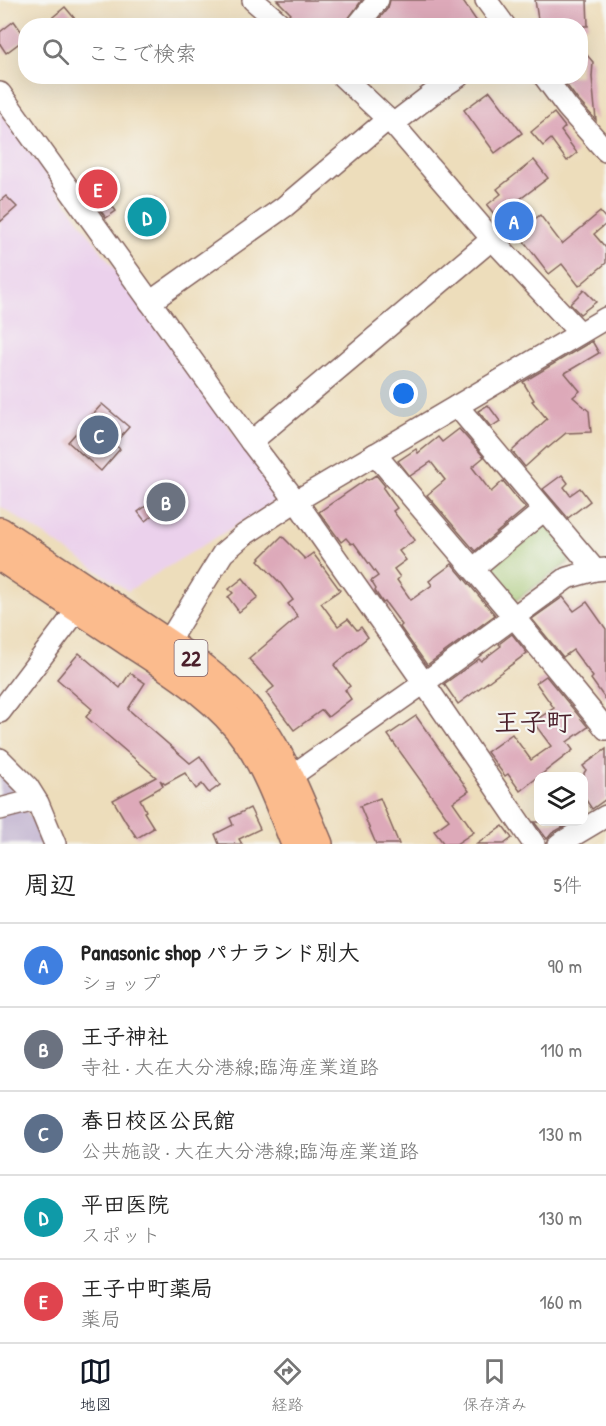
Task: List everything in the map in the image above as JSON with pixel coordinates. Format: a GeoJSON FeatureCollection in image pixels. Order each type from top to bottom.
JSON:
{"type":"FeatureCollection","features":[{"type":"Feature","properties":{"kind":"main road","name":"22"},"geometry":{"type":"LineString","coordinates":[[0,531],[162,652],[219,707],[239,730],[261,764],[295,844]]}},
{"type":"Feature","properties":{"kind":"main road","name":"22"},"geometry":{"type":"LineString","coordinates":[[0,557],[78,609],[211,674],[231,691],[252,714],[274,746],[319,844]]}},
{"type":"Feature","properties":{"kind":"street"},"geometry":{"type":"LineString","coordinates":[[253,0],[274,18]]}},
{"type":"Feature","properties":{"kind":"street"},"geometry":{"type":"LineString","coordinates":[[363,18],[378,0]]}},
{"type":"Feature","properties":{"kind":"street"},"geometry":{"type":"LineString","coordinates":[[486,0],[499,18]]}},
{"type":"Feature","properties":{"kind":"street"},"geometry":{"type":"LineString","coordinates":[[351,84],[391,121],[492,239],[580,333]]}},
{"type":"Feature","properties":{"kind":"street"},"geometry":{"type":"LineString","coordinates":[[150,302],[284,207],[391,121],[447,84]]}},
{"type":"Feature","properties":{"kind":"street"},"geometry":{"type":"LineString","coordinates":[[550,84],[606,151]]}},
{"type":"Feature","properties":{"kind":"street"},"geometry":{"type":"LineString","coordinates":[[0,93],[296,501],[534,844]]}},
{"type":"Feature","properties":{"kind":"street"},"geometry":{"type":"LineString","coordinates":[[251,442],[492,239]]}},
{"type":"Feature","properties":{"kind":"street"},"geometry":{"type":"LineString","coordinates":[[162,652],[223,553],[244,535],[296,501],[606,318]]}},
{"type":"Feature","properties":{"kind":"street"},"geometry":{"type":"LineString","coordinates":[[290,777],[424,683],[567,578],[600,569],[544,510],[457,406]]}},
{"type":"Feature","properties":{"kind":"street"},"geometry":{"type":"LineString","coordinates":[[375,454],[606,729]]}},
{"type":"Feature","properties":{"kind":"street"},"geometry":{"type":"LineString","coordinates":[[473,569],[544,510]]}},
{"type":"Feature","properties":{"kind":"street"},"geometry":{"type":"LineString","coordinates":[[0,712],[78,609]]}},
{"type":"Feature","properties":{"kind":"street"},"geometry":{"type":"LineString","coordinates":[[0,759],[28,787],[55,844]]}},
{"type":"Feature","properties":{"kind":"street"},"geometry":{"type":"LineString","coordinates":[[0,809],[35,800]]}},
{"type":"Feature","properties":{"kind":"street"},"geometry":{"type":"LineString","coordinates":[[559,844],[606,816]]}},
{"type":"Feature","properties":{"kind":"shaded area"},"geometry":{"type":"Polygon","coordinates":[[[0,111],[281,498],[128,591],[0,506],[0,111]]]}},
{"type":"Feature","properties":{"kind":"shaded area"},"geometry":{"type":"Polygon","coordinates":[[[0,769],[35,824],[42,844],[0,844],[0,769]]]}},
{"type":"Feature","properties":{"kind":"green space"},"geometry":{"type":"Polygon","coordinates":[[[547,523],[572,554],[569,562],[512,603],[483,567],[538,524],[547,523]]]}},
{"type":"Feature","properties":{"kind":"building"},"geometry":{"type":"Polygon","coordinates":[[[277,0],[362,0],[349,18],[292,18],[277,0]]]}},
{"type":"Feature","properties":{"kind":"building"},"geometry":{"type":"Polygon","coordinates":[[[390,0],[462,0],[474,18],[380,18],[388,8],[390,0]]]}},
{"type":"Feature","properties":{"kind":"building"},"geometry":{"type":"Polygon","coordinates":[[[535,0],[587,0],[588,18],[538,18],[535,0]]]}},
{"type":"Feature","properties":{"kind":"building"},"geometry":{"type":"Polygon","coordinates":[[[65,7],[74,18],[52,18],[65,7]]]}},
{"type":"Feature","properties":{"kind":"building"},"geometry":{"type":"Polygon","coordinates":[[[14,21],[18,27],[18,44],[6,53],[0,44],[0,32],[14,21]]]}},
{"type":"Feature","properties":{"kind":"building"},"geometry":{"type":"Polygon","coordinates":[[[588,56],[593,62],[596,120],[566,84],[588,84],[588,56]]]}},
{"type":"Feature","properties":{"kind":"building"},"geometry":{"type":"Polygon","coordinates":[[[490,91],[522,133],[495,153],[464,110],[490,91]]]}},
{"type":"Feature","properties":{"kind":"building"},"geometry":{"type":"Polygon","coordinates":[[[554,113],[565,127],[561,131],[577,153],[567,161],[551,139],[543,146],[531,132],[554,113]]]}},
{"type":"Feature","properties":{"kind":"building"},"geometry":{"type":"Polygon","coordinates":[[[534,160],[548,178],[515,203],[530,223],[540,215],[562,244],[600,212],[606,219],[606,224],[594,234],[606,248],[606,263],[579,286],[562,264],[549,274],[516,231],[510,234],[487,205],[501,194],[497,189],[534,160]]]}},
{"type":"Feature","properties":{"kind":"building"},"geometry":{"type":"Polygon","coordinates":[[[6,196],[17,207],[0,222],[0,201],[6,196]]]}},
{"type":"Feature","properties":{"kind":"building"},"geometry":{"type":"Polygon","coordinates":[[[105,196],[116,211],[106,218],[95,203],[105,196]]]}},
{"type":"Feature","properties":{"kind":"building"},"geometry":{"type":"Polygon","coordinates":[[[155,198],[167,214],[161,218],[165,224],[149,236],[133,213],[155,198]]]}},
{"type":"Feature","properties":{"kind":"building"},"geometry":{"type":"Polygon","coordinates":[[[584,290],[596,302],[580,314],[570,304],[584,290]]]}},
{"type":"Feature","properties":{"kind":"building"},"geometry":{"type":"Polygon","coordinates":[[[592,341],[599,353],[565,373],[580,391],[573,397],[589,411],[591,432],[566,433],[525,467],[512,451],[547,419],[532,401],[534,400],[523,382],[592,341]]]}},
{"type":"Feature","properties":{"kind":"building"},"geometry":{"type":"Polygon","coordinates":[[[102,404],[129,427],[114,444],[120,449],[101,471],[68,442],[102,404]]]}},
{"type":"Feature","properties":{"kind":"building"},"geometry":{"type":"Polygon","coordinates":[[[488,405],[500,421],[491,427],[478,411],[488,405]]]}},
{"type":"Feature","properties":{"kind":"building"},"geometry":{"type":"Polygon","coordinates":[[[459,429],[484,457],[472,467],[491,492],[503,481],[526,508],[475,551],[427,495],[445,480],[431,462],[410,476],[398,461],[416,449],[418,453],[438,437],[442,442],[459,429]]]}},
{"type":"Feature","properties":{"kind":"building"},"geometry":{"type":"Polygon","coordinates":[[[376,475],[397,508],[393,511],[415,540],[399,551],[406,560],[394,569],[400,577],[397,580],[411,600],[432,585],[429,581],[452,564],[495,615],[427,665],[400,627],[402,625],[375,591],[371,581],[378,576],[354,543],[351,544],[346,538],[341,542],[319,512],[376,475]]]}},
{"type":"Feature","properties":{"kind":"building"},"geometry":{"type":"Polygon","coordinates":[[[562,475],[568,483],[564,487],[570,495],[580,488],[590,501],[568,518],[543,489],[562,475]]]}},
{"type":"Feature","properties":{"kind":"building"},"geometry":{"type":"Polygon","coordinates":[[[173,483],[183,501],[173,508],[169,503],[145,521],[138,512],[173,483]]]}},
{"type":"Feature","properties":{"kind":"building"},"geometry":{"type":"Polygon","coordinates":[[[282,536],[305,559],[313,553],[340,590],[321,603],[338,626],[348,619],[357,630],[361,627],[368,637],[334,665],[350,686],[345,690],[351,699],[328,717],[322,710],[294,730],[266,693],[274,687],[249,659],[298,617],[288,604],[293,600],[258,560],[282,536]]]}},
{"type":"Feature","properties":{"kind":"building"},"geometry":{"type":"Polygon","coordinates":[[[243,578],[258,597],[239,612],[228,597],[233,593],[229,589],[243,578]]]}},
{"type":"Feature","properties":{"kind":"building"},"geometry":{"type":"Polygon","coordinates":[[[563,597],[574,611],[587,602],[606,629],[606,700],[591,679],[593,677],[573,650],[563,657],[532,619],[563,597]]]}},
{"type":"Feature","properties":{"kind":"building"},"geometry":{"type":"Polygon","coordinates":[[[512,634],[527,653],[458,704],[444,684],[479,659],[481,661],[501,646],[499,644],[512,634]]]}},
{"type":"Feature","properties":{"kind":"building"},"geometry":{"type":"Polygon","coordinates":[[[79,653],[120,688],[130,673],[145,683],[128,709],[190,763],[200,756],[220,785],[209,793],[202,784],[196,789],[185,773],[165,784],[160,780],[163,786],[140,799],[146,811],[144,812],[154,828],[137,838],[113,800],[156,777],[86,717],[92,709],[57,679],[79,653]]]}},
{"type":"Feature","properties":{"kind":"building"},"geometry":{"type":"Polygon","coordinates":[[[546,676],[588,727],[567,742],[573,750],[545,772],[534,772],[534,780],[520,791],[508,774],[505,776],[487,752],[512,734],[531,760],[551,746],[533,722],[554,708],[536,683],[546,676]]]}},
{"type":"Feature","properties":{"kind":"building"},"geometry":{"type":"Polygon","coordinates":[[[416,716],[469,791],[453,802],[474,832],[456,844],[444,844],[434,831],[449,820],[388,735],[416,716]]]}},
{"type":"Feature","properties":{"kind":"building"},"geometry":{"type":"Polygon","coordinates":[[[606,749],[606,799],[592,809],[588,803],[588,772],[585,772],[586,770],[583,766],[606,749]]]}},
{"type":"Feature","properties":{"kind":"building"},"geometry":{"type":"Polygon","coordinates":[[[380,798],[399,844],[376,844],[360,806],[380,798]]]}},
{"type":"Feature","properties":{"kind":"building"},"geometry":{"type":"Polygon","coordinates":[[[250,808],[260,829],[239,839],[242,844],[219,844],[215,834],[233,825],[230,818],[250,808]]]}},
{"type":"Feature","properties":{"kind":"building"},"geometry":{"type":"Polygon","coordinates":[[[503,826],[512,838],[504,844],[477,844],[503,826]]]}},
{"type":"Feature","properties":{"kind":"building"},"geometry":{"type":"Polygon","coordinates":[[[537,826],[565,826],[552,833],[547,839],[537,826]]]}},
{"type":"Feature","properties":{"kind":"place","name":"王子中町薬局"},"geometry":{"type":"Point","coordinates":[98,189]}},
{"type":"Feature","properties":{"kind":"place","name":"平田医院"},"geometry":{"type":"Point","coordinates":[147,217]}},
{"type":"Feature","properties":{"kind":"place","name":"Panasonic shop パナランド別大"},"geometry":{"type":"Point","coordinates":[514,221]}},
{"type":"Feature","properties":{"kind":"place","name":"春日校区公民館"},"geometry":{"type":"Point","coordinates":[99,435]}},
{"type":"Feature","properties":{"kind":"place","name":"王子神社"},"geometry":{"type":"Point","coordinates":[166,502]}},
{"type":"Feature","properties":{"kind":"district","name":"王子町"},"geometry":{"type":"Point","coordinates":[533,721]}}]}
